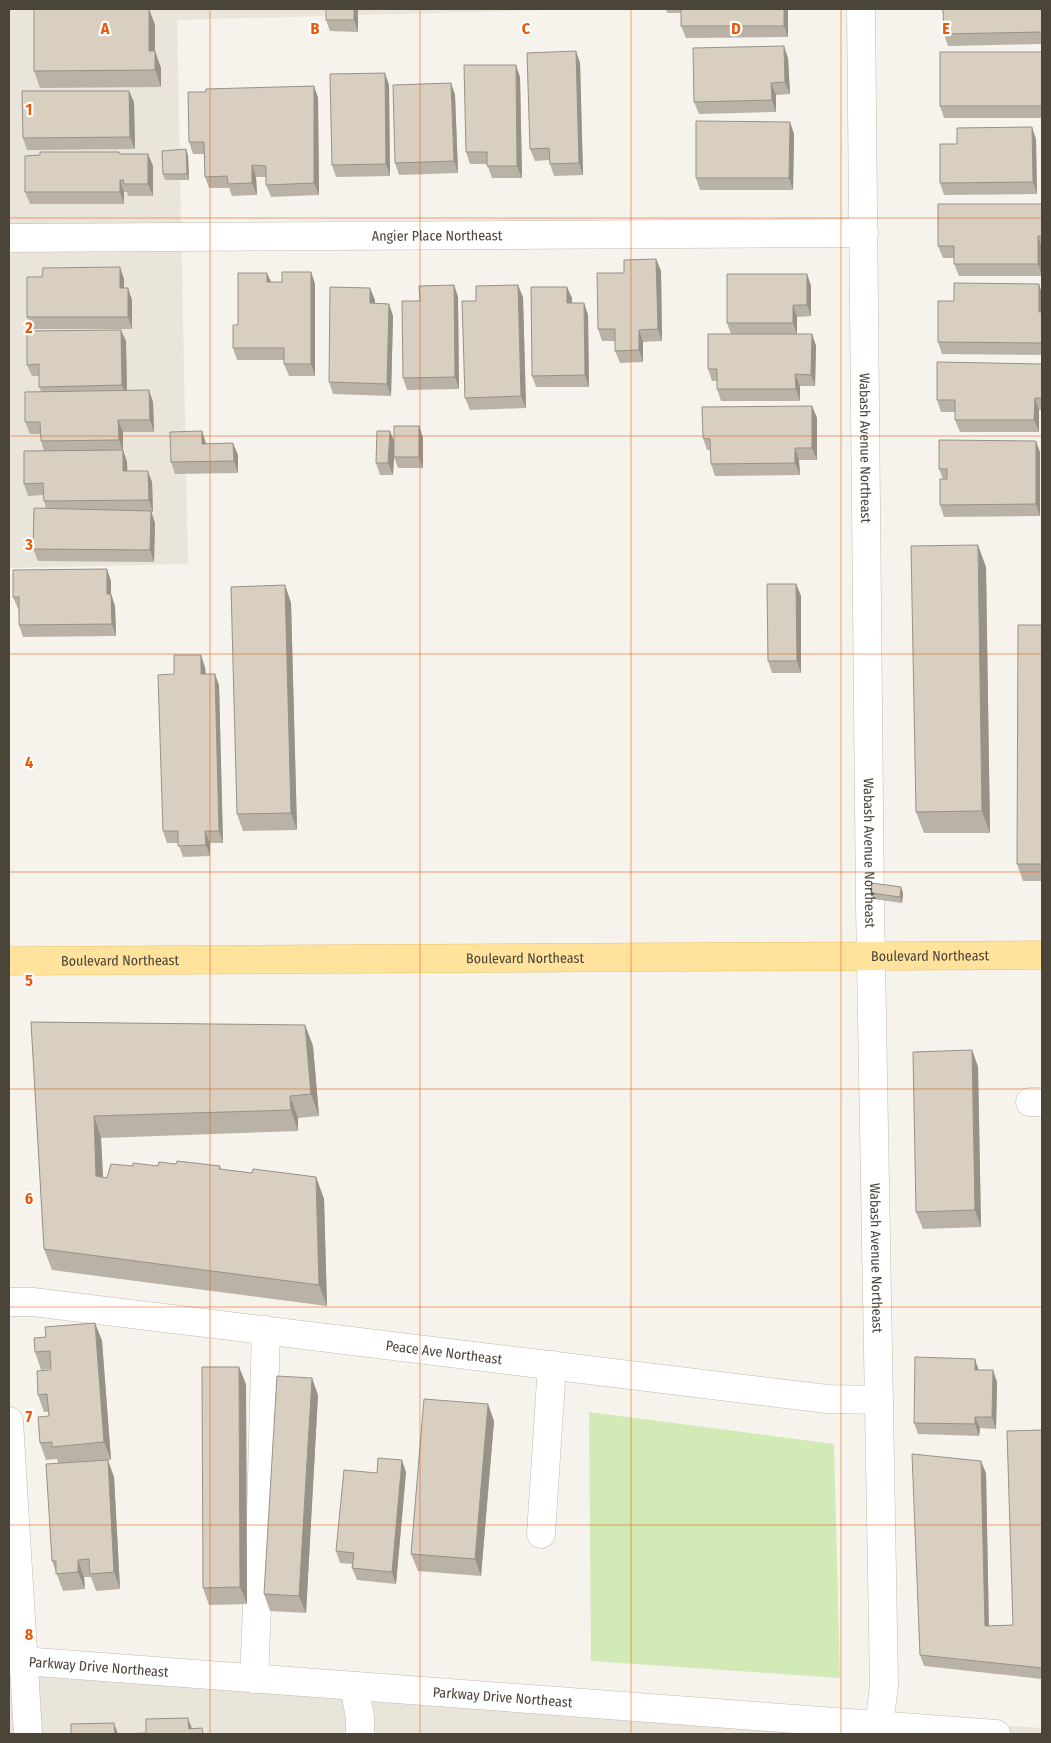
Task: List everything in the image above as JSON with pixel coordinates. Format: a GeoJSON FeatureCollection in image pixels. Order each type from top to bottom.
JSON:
{"type":"FeatureCollection","features":[{"type":"Feature","properties":{"kind":"main road","name":"Boulevard Northeast"},"geometry":{"type":"LineString","coordinates":[[9,961],[1042,955]]}},
{"type":"Feature","properties":{"kind":"street","name":"Wabash Avenue Northeast"},"geometry":{"type":"LineString","coordinates":[[861,9],[871,955],[884,1686],[879,1725]]}},
{"type":"Feature","properties":{"kind":"street","name":"Angier Place Northeast"},"geometry":{"type":"LineString","coordinates":[[9,238],[864,233]]}},
{"type":"Feature","properties":{"kind":"street","name":"Peace Ave Northeast"},"geometry":{"type":"LineString","coordinates":[[9,1302],[33,1302],[827,1399],[879,1400]]}},
{"type":"Feature","properties":{"kind":"street"},"geometry":{"type":"LineString","coordinates":[[254,1679],[266,1330]]}},
{"type":"Feature","properties":{"kind":"street"},"geometry":{"type":"LineString","coordinates":[[541,1534],[552,1366]]}},
{"type":"Feature","properties":{"kind":"street"},"geometry":{"type":"LineString","coordinates":[[9,1421],[16,1661],[28,1734]]}},
{"type":"Feature","properties":{"kind":"street","name":"Parkway Drive Northeast"},"geometry":{"type":"LineString","coordinates":[[16,1661],[996,1734]]}},
{"type":"Feature","properties":{"kind":"street"},"geometry":{"type":"LineString","coordinates":[[354,1686],[360,1717],[360,1734]]}},
{"type":"Feature","properties":{"kind":"shaded area"},"geometry":{"type":"Polygon","coordinates":[[[9,9],[583,9],[177,20],[188,564],[9,568],[9,9]]]}},
{"type":"Feature","properties":{"kind":"shaded area"},"geometry":{"type":"Polygon","coordinates":[[[9,1662],[1042,1728],[1042,1734],[9,1734],[9,1662]]]}},
{"type":"Feature","properties":{"kind":"green space"},"geometry":{"type":"Polygon","coordinates":[[[589,1412],[834,1444],[840,1678],[591,1661],[589,1412]]]}},
{"type":"Feature","properties":{"kind":"building"},"geometry":{"type":"Polygon","coordinates":[[[34,9],[149,9],[149,51],[155,51],[155,70],[34,71],[34,9]]]}},
{"type":"Feature","properties":{"kind":"building"},"geometry":{"type":"Polygon","coordinates":[[[326,9],[354,9],[354,20],[326,20],[326,9]]]}},
{"type":"Feature","properties":{"kind":"building"},"geometry":{"type":"Polygon","coordinates":[[[681,9],[784,9],[784,26],[681,26],[681,9]]]}},
{"type":"Feature","properties":{"kind":"building"},"geometry":{"type":"Polygon","coordinates":[[[943,9],[1042,9],[1042,32],[944,34],[943,9]]]}},
{"type":"Feature","properties":{"kind":"building"},"geometry":{"type":"Polygon","coordinates":[[[784,46],[785,82],[771,83],[772,100],[694,102],[693,48],[784,46]]]}},
{"type":"Feature","properties":{"kind":"building"},"geometry":{"type":"Polygon","coordinates":[[[576,51],[579,163],[550,164],[549,148],[530,149],[527,53],[576,51]]]}},
{"type":"Feature","properties":{"kind":"building"},"geometry":{"type":"Polygon","coordinates":[[[940,52],[1042,52],[1042,106],[940,106],[940,52]]]}},
{"type":"Feature","properties":{"kind":"building"},"geometry":{"type":"Polygon","coordinates":[[[464,65],[516,65],[517,166],[487,166],[487,152],[466,152],[464,65]]]}},
{"type":"Feature","properties":{"kind":"building"},"geometry":{"type":"Polygon","coordinates":[[[385,73],[386,164],[332,165],[330,74],[385,73]]]}},
{"type":"Feature","properties":{"kind":"building"},"geometry":{"type":"Polygon","coordinates":[[[451,83],[454,161],[395,163],[393,85],[451,83]]]}},
{"type":"Feature","properties":{"kind":"building"},"geometry":{"type":"Polygon","coordinates":[[[314,86],[314,183],[266,185],[266,166],[252,165],[252,183],[228,184],[227,176],[205,177],[204,142],[189,142],[188,92],[206,92],[206,89],[314,86]]]}},
{"type":"Feature","properties":{"kind":"building"},"geometry":{"type":"Polygon","coordinates":[[[22,91],[129,91],[130,137],[23,138],[22,91]]]}},
{"type":"Feature","properties":{"kind":"building"},"geometry":{"type":"Polygon","coordinates":[[[696,121],[790,122],[789,178],[696,178],[696,121]]]}},
{"type":"Feature","properties":{"kind":"building"},"geometry":{"type":"Polygon","coordinates":[[[1032,127],[1033,182],[940,183],[940,144],[957,144],[957,128],[1032,127]]]}},
{"type":"Feature","properties":{"kind":"building"},"geometry":{"type":"Polygon","coordinates":[[[186,149],[187,174],[163,174],[162,151],[186,149]]]}},
{"type":"Feature","properties":{"kind":"building"},"geometry":{"type":"Polygon","coordinates":[[[40,152],[148,154],[148,184],[124,184],[123,180],[120,180],[120,192],[25,192],[25,156],[40,155],[40,152]]]}},
{"type":"Feature","properties":{"kind":"building"},"geometry":{"type":"Polygon","coordinates":[[[938,204],[1042,204],[1042,236],[1038,236],[1038,264],[954,264],[954,246],[938,246],[938,204]]]}},
{"type":"Feature","properties":{"kind":"building"},"geometry":{"type":"Polygon","coordinates":[[[656,259],[658,329],[639,330],[639,350],[615,351],[615,329],[598,329],[597,273],[624,273],[624,260],[656,259]]]}},
{"type":"Feature","properties":{"kind":"building"},"geometry":{"type":"Polygon","coordinates":[[[120,267],[120,288],[128,288],[128,317],[27,317],[27,277],[42,277],[43,268],[120,267]]]}},
{"type":"Feature","properties":{"kind":"building"},"geometry":{"type":"Polygon","coordinates":[[[282,272],[311,272],[311,364],[284,364],[284,348],[233,348],[233,325],[238,325],[238,273],[267,273],[267,282],[282,282],[282,272]]]}},
{"type":"Feature","properties":{"kind":"building"},"geometry":{"type":"Polygon","coordinates":[[[727,274],[807,274],[807,305],[793,305],[793,323],[727,323],[727,274]]]}},
{"type":"Feature","properties":{"kind":"building"},"geometry":{"type":"Polygon","coordinates":[[[954,283],[1039,284],[1039,312],[1042,312],[1042,343],[938,342],[938,301],[954,301],[954,283]]]}},
{"type":"Feature","properties":{"kind":"building"},"geometry":{"type":"Polygon","coordinates":[[[454,285],[455,377],[403,378],[402,301],[420,301],[419,286],[454,285]]]}},
{"type":"Feature","properties":{"kind":"building"},"geometry":{"type":"Polygon","coordinates":[[[518,285],[521,396],[465,398],[462,301],[476,301],[476,286],[518,285]]]}},
{"type":"Feature","properties":{"kind":"building"},"geometry":{"type":"Polygon","coordinates":[[[330,287],[370,288],[370,303],[389,304],[387,384],[329,382],[330,287]]]}},
{"type":"Feature","properties":{"kind":"building"},"geometry":{"type":"Polygon","coordinates":[[[531,287],[567,287],[567,303],[584,303],[585,375],[532,376],[531,287]]]}},
{"type":"Feature","properties":{"kind":"building"},"geometry":{"type":"Polygon","coordinates":[[[121,330],[122,385],[39,387],[39,364],[27,365],[27,331],[121,330]]]}},
{"type":"Feature","properties":{"kind":"building"},"geometry":{"type":"Polygon","coordinates":[[[708,334],[812,334],[811,375],[795,374],[796,389],[717,389],[717,369],[708,369],[708,334]]]}},
{"type":"Feature","properties":{"kind":"building"},"geometry":{"type":"Polygon","coordinates":[[[937,362],[1042,364],[1042,398],[1035,398],[1034,420],[955,420],[955,400],[937,400],[937,362]]]}},
{"type":"Feature","properties":{"kind":"building"},"geometry":{"type":"Polygon","coordinates":[[[149,390],[150,420],[118,420],[119,440],[41,441],[40,422],[25,422],[25,392],[149,390]]]}},
{"type":"Feature","properties":{"kind":"building"},"geometry":{"type":"Polygon","coordinates":[[[812,406],[812,448],[795,448],[795,463],[711,464],[710,439],[703,438],[702,407],[812,406]]]}},
{"type":"Feature","properties":{"kind":"building"},"geometry":{"type":"Polygon","coordinates":[[[394,426],[419,426],[419,457],[394,457],[394,426]]]}},
{"type":"Feature","properties":{"kind":"building"},"geometry":{"type":"Polygon","coordinates":[[[202,431],[202,444],[233,443],[234,461],[171,462],[170,432],[202,431]]]}},
{"type":"Feature","properties":{"kind":"building"},"geometry":{"type":"Polygon","coordinates":[[[377,431],[390,431],[388,463],[376,463],[377,431]]]}},
{"type":"Feature","properties":{"kind":"building"},"geometry":{"type":"Polygon","coordinates":[[[939,440],[1036,441],[1036,504],[940,505],[940,479],[947,479],[947,469],[939,469],[939,440]]]}},
{"type":"Feature","properties":{"kind":"building"},"geometry":{"type":"Polygon","coordinates":[[[123,450],[123,471],[148,471],[149,500],[44,501],[43,483],[24,484],[24,451],[123,450]]]}},
{"type":"Feature","properties":{"kind":"building"},"geometry":{"type":"Polygon","coordinates":[[[34,508],[151,511],[150,550],[33,549],[34,508]]]}},
{"type":"Feature","properties":{"kind":"building"},"geometry":{"type":"Polygon","coordinates":[[[978,545],[982,811],[916,812],[911,546],[978,545]]]}},
{"type":"Feature","properties":{"kind":"building"},"geometry":{"type":"Polygon","coordinates":[[[107,569],[107,594],[111,594],[112,624],[19,625],[19,597],[13,597],[13,570],[107,569]]]}},
{"type":"Feature","properties":{"kind":"building"},"geometry":{"type":"Polygon","coordinates":[[[767,584],[796,584],[797,661],[768,661],[767,584]]]}},
{"type":"Feature","properties":{"kind":"building"},"geometry":{"type":"Polygon","coordinates":[[[285,585],[291,813],[237,814],[231,587],[285,585]]]}},
{"type":"Feature","properties":{"kind":"building"},"geometry":{"type":"Polygon","coordinates":[[[1018,625],[1042,625],[1042,864],[1017,864],[1018,625]]]}},
{"type":"Feature","properties":{"kind":"building"},"geometry":{"type":"Polygon","coordinates":[[[174,655],[201,655],[201,674],[215,674],[219,831],[205,831],[206,845],[178,846],[178,831],[163,831],[158,675],[174,674],[174,655]]]}},
{"type":"Feature","properties":{"kind":"building"},"geometry":{"type":"Polygon","coordinates":[[[872,883],[901,887],[900,897],[871,893],[872,883]]]}},
{"type":"Feature","properties":{"kind":"building"},"geometry":{"type":"Polygon","coordinates":[[[31,1022],[305,1025],[311,1094],[290,1096],[291,1110],[94,1116],[96,1176],[107,1178],[111,1164],[133,1166],[133,1163],[158,1166],[159,1162],[176,1164],[177,1161],[220,1166],[219,1169],[252,1173],[253,1169],[316,1177],[319,1285],[44,1249],[31,1022]]]}},
{"type":"Feature","properties":{"kind":"building"},"geometry":{"type":"Polygon","coordinates":[[[972,1050],[975,1210],[916,1212],[913,1052],[972,1050]]]}},
{"type":"Feature","properties":{"kind":"building"},"geometry":{"type":"Polygon","coordinates":[[[95,1323],[104,1442],[52,1447],[52,1442],[40,1443],[38,1417],[49,1416],[47,1394],[38,1395],[37,1371],[51,1370],[50,1351],[35,1352],[34,1338],[46,1337],[45,1327],[95,1323]]]}},
{"type":"Feature","properties":{"kind":"building"},"geometry":{"type":"Polygon","coordinates":[[[915,1357],[975,1359],[975,1370],[993,1370],[992,1417],[975,1417],[975,1424],[914,1423],[915,1357]]]}},
{"type":"Feature","properties":{"kind":"building"},"geometry":{"type":"Polygon","coordinates":[[[202,1367],[239,1367],[240,1587],[203,1588],[202,1367]]]}},
{"type":"Feature","properties":{"kind":"building"},"geometry":{"type":"Polygon","coordinates":[[[277,1376],[312,1378],[299,1596],[264,1594],[277,1376]]]}},
{"type":"Feature","properties":{"kind":"building"},"geometry":{"type":"Polygon","coordinates":[[[424,1399],[488,1404],[475,1559],[411,1554],[424,1399]]]}},
{"type":"Feature","properties":{"kind":"building"},"geometry":{"type":"Polygon","coordinates":[[[1042,1430],[1042,1668],[920,1655],[912,1454],[981,1461],[985,1626],[1013,1625],[1007,1431],[1042,1430]]]}},
{"type":"Feature","properties":{"kind":"building"},"geometry":{"type":"Polygon","coordinates":[[[378,1458],[402,1460],[392,1572],[352,1568],[354,1553],[336,1551],[344,1470],[377,1473],[378,1458]]]}},
{"type":"Feature","properties":{"kind":"building"},"geometry":{"type":"Polygon","coordinates":[[[108,1460],[114,1572],[90,1574],[89,1559],[78,1560],[78,1572],[56,1574],[56,1561],[52,1561],[46,1464],[108,1460]]]}},
{"type":"Feature","properties":{"kind":"building"},"geometry":{"type":"Polygon","coordinates":[[[188,1718],[189,1729],[202,1728],[203,1734],[117,1734],[146,1733],[146,1719],[188,1718]]]}},
{"type":"Feature","properties":{"kind":"building"},"geometry":{"type":"Polygon","coordinates":[[[114,1723],[115,1734],[71,1734],[71,1724],[114,1723]]]}}]}
